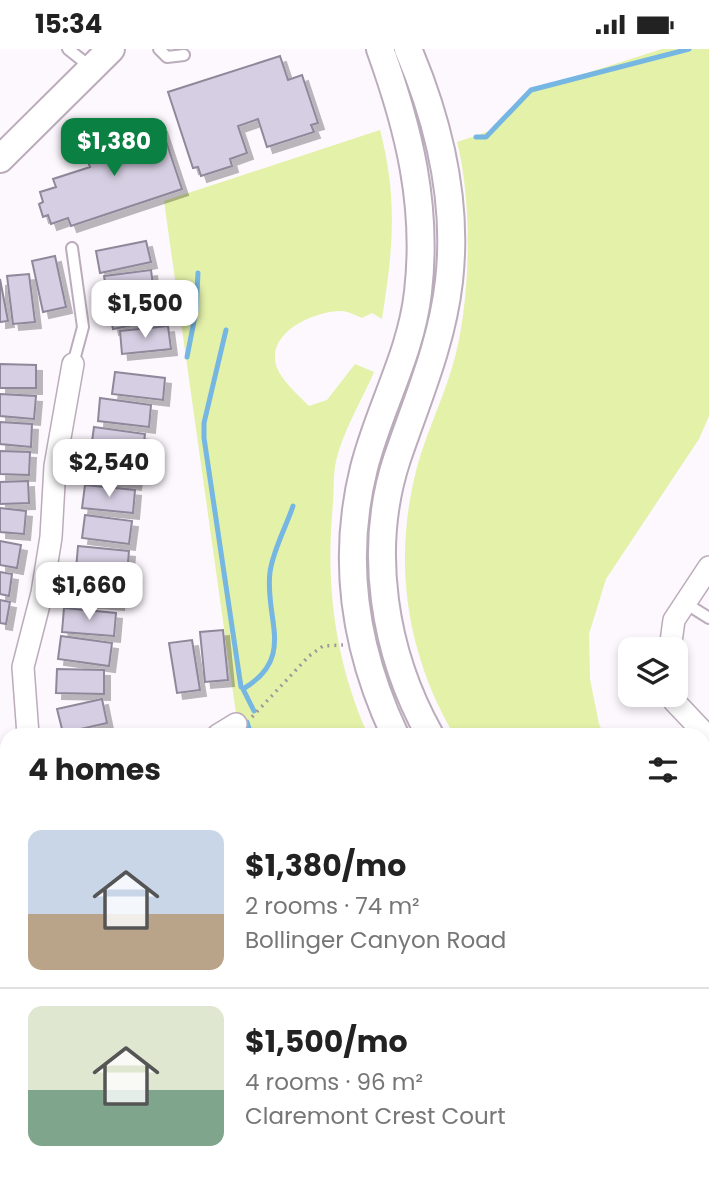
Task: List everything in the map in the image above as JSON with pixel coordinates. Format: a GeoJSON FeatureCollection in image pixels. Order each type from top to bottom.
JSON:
{"type":"FeatureCollection","features":[{"type":"Feature","properties":{"kind":"street"},"geometry":{"type":"LineString","coordinates":[[0,159],[111,49]]}},
{"type":"Feature","properties":{"kind":"street"},"geometry":{"type":"LineString","coordinates":[[380,49],[399,103],[418,183],[422,233],[418,293],[409,344],[365,467],[352,538],[353,586],[359,635],[376,693],[393,728]]}},
{"type":"Feature","properties":{"kind":"street"},"geometry":{"type":"LineString","coordinates":[[408,49],[426,94],[446,170],[451,226],[449,281],[438,342],[396,461],[384,520],[382,566],[385,614],[397,662],[415,710],[426,728]]}},
{"type":"Feature","properties":{"kind":"street"},"geometry":{"type":"LineString","coordinates":[[399,103],[426,94]]}},
{"type":"Feature","properties":{"kind":"street"},"geometry":{"type":"LineString","coordinates":[[27,728],[23,667],[42,593],[51,537],[55,466],[74,364]]}},
{"type":"Feature","properties":{"kind":"street"},"geometry":{"type":"LineString","coordinates":[[672,637],[674,620],[709,567]]}},
{"type":"Feature","properties":{"kind":"street"},"geometry":{"type":"LineString","coordinates":[[679,707],[699,728]]}},
{"type":"Feature","properties":{"kind":"lane"},"geometry":{"type":"LineString","coordinates":[[68,49],[92,68]]}},
{"type":"Feature","properties":{"kind":"lane"},"geometry":{"type":"LineString","coordinates":[[159,49],[167,57],[184,55]]}},
{"type":"Feature","properties":{"kind":"lane"},"geometry":{"type":"LineString","coordinates":[[72,248],[83,327],[74,364]]}},
{"type":"Feature","properties":{"kind":"lane"},"geometry":{"type":"LineString","coordinates":[[685,603],[709,618]]}},
{"type":"Feature","properties":{"kind":"path"},"geometry":{"type":"LineString","coordinates":[[228,728],[239,718],[255,716],[276,688],[317,649],[330,644],[346,645]]}},
{"type":"Feature","properties":{"kind":"green space"},"geometry":{"type":"Polygon","coordinates":[[[662,49],[709,49],[709,416],[699,439],[606,579],[589,634],[590,679],[601,728],[450,728],[426,676],[416,645],[406,582],[407,517],[416,469],[452,368],[463,315],[468,255],[466,195],[457,142],[493,130],[533,90],[662,49]]]}},
{"type":"Feature","properties":{"kind":"green space"},"geometry":{"type":"Polygon","coordinates":[[[380,130],[386,155],[392,224],[382,319],[372,313],[362,318],[341,311],[318,315],[294,326],[284,335],[275,356],[277,368],[283,378],[309,406],[327,400],[355,364],[374,372],[348,427],[336,461],[330,564],[340,651],[365,728],[238,728],[164,201],[380,130]]]}},
{"type":"Feature","properties":{"kind":"building"},"geometry":{"type":"Polygon","coordinates":[[[280,56],[288,80],[302,75],[318,123],[311,125],[314,132],[267,147],[258,119],[238,126],[247,153],[230,159],[232,166],[201,176],[198,167],[193,168],[168,92],[280,56]]]}},
{"type":"Feature","properties":{"kind":"building"},"geometry":{"type":"Polygon","coordinates":[[[137,126],[139,134],[161,126],[182,189],[71,226],[68,218],[51,224],[48,215],[43,217],[39,204],[43,202],[40,192],[56,187],[53,179],[90,167],[84,151],[114,141],[112,134],[137,126]]]}},
{"type":"Feature","properties":{"kind":"building"},"geometry":{"type":"Polygon","coordinates":[[[146,241],[151,262],[100,273],[96,251],[146,241]]]}},
{"type":"Feature","properties":{"kind":"building"},"geometry":{"type":"Polygon","coordinates":[[[55,256],[66,307],[43,312],[32,261],[55,256]]]}},
{"type":"Feature","properties":{"kind":"building"},"geometry":{"type":"Polygon","coordinates":[[[151,270],[154,293],[108,299],[104,276],[151,270]]]}},
{"type":"Feature","properties":{"kind":"building"},"geometry":{"type":"Polygon","coordinates":[[[29,274],[35,322],[13,324],[7,276],[29,274]]]}},
{"type":"Feature","properties":{"kind":"building"},"geometry":{"type":"Polygon","coordinates":[[[0,279],[8,321],[0,322],[0,279]]]}},
{"type":"Feature","properties":{"kind":"building"},"geometry":{"type":"Polygon","coordinates":[[[158,296],[162,319],[113,329],[108,305],[158,296]]]}},
{"type":"Feature","properties":{"kind":"building"},"geometry":{"type":"Polygon","coordinates":[[[168,326],[171,349],[122,354],[120,331],[168,326]]]}},
{"type":"Feature","properties":{"kind":"building"},"geometry":{"type":"Polygon","coordinates":[[[0,364],[36,365],[36,388],[0,388],[0,364]]]}},
{"type":"Feature","properties":{"kind":"building"},"geometry":{"type":"Polygon","coordinates":[[[115,372],[165,378],[163,400],[112,394],[115,372]]]}},
{"type":"Feature","properties":{"kind":"building"},"geometry":{"type":"Polygon","coordinates":[[[0,394],[36,396],[34,419],[0,416],[0,394]]]}},
{"type":"Feature","properties":{"kind":"building"},"geometry":{"type":"Polygon","coordinates":[[[100,398],[151,405],[149,427],[98,421],[100,398]]]}},
{"type":"Feature","properties":{"kind":"building"},"geometry":{"type":"Polygon","coordinates":[[[0,422],[32,424],[31,447],[0,444],[0,422]]]}},
{"type":"Feature","properties":{"kind":"building"},"geometry":{"type":"Polygon","coordinates":[[[94,427],[145,434],[142,456],[91,449],[94,427]]]}},
{"type":"Feature","properties":{"kind":"building"},"geometry":{"type":"Polygon","coordinates":[[[0,451],[30,452],[29,475],[0,474],[0,451]]]}},
{"type":"Feature","properties":{"kind":"building"},"geometry":{"type":"Polygon","coordinates":[[[89,455],[138,462],[135,484],[87,478],[89,455]]]}},
{"type":"Feature","properties":{"kind":"building"},"geometry":{"type":"Polygon","coordinates":[[[28,481],[29,503],[0,504],[0,482],[28,481]]]}},
{"type":"Feature","properties":{"kind":"building"},"geometry":{"type":"Polygon","coordinates":[[[85,485],[135,490],[133,513],[82,508],[85,485]]]}},
{"type":"Feature","properties":{"kind":"building"},"geometry":{"type":"Polygon","coordinates":[[[0,508],[26,511],[24,534],[0,532],[0,508]]]}},
{"type":"Feature","properties":{"kind":"building"},"geometry":{"type":"Polygon","coordinates":[[[85,515],[132,521],[129,544],[82,538],[85,515]]]}},
{"type":"Feature","properties":{"kind":"building"},"geometry":{"type":"Polygon","coordinates":[[[0,541],[21,545],[17,568],[0,565],[0,541]]]}},
{"type":"Feature","properties":{"kind":"building"},"geometry":{"type":"Polygon","coordinates":[[[78,546],[129,551],[127,574],[76,569],[78,546]]]}},
{"type":"Feature","properties":{"kind":"building"},"geometry":{"type":"Polygon","coordinates":[[[0,572],[12,574],[9,596],[0,594],[0,572]]]}},
{"type":"Feature","properties":{"kind":"building"},"geometry":{"type":"Polygon","coordinates":[[[73,577],[120,581],[118,604],[71,600],[73,577]]]}},
{"type":"Feature","properties":{"kind":"building"},"geometry":{"type":"Polygon","coordinates":[[[0,600],[10,602],[6,624],[0,623],[0,600]]]}},
{"type":"Feature","properties":{"kind":"building"},"geometry":{"type":"Polygon","coordinates":[[[64,608],[116,613],[114,636],[62,632],[64,608]]]}},
{"type":"Feature","properties":{"kind":"building"},"geometry":{"type":"Polygon","coordinates":[[[223,630],[228,680],[205,682],[200,632],[223,630]]]}},
{"type":"Feature","properties":{"kind":"building"},"geometry":{"type":"Polygon","coordinates":[[[61,636],[112,643],[109,666],[58,659],[61,636]]]}},
{"type":"Feature","properties":{"kind":"building"},"geometry":{"type":"Polygon","coordinates":[[[192,640],[200,690],[177,693],[169,643],[192,640]]]}},
{"type":"Feature","properties":{"kind":"building"},"geometry":{"type":"Polygon","coordinates":[[[57,669],[104,670],[104,694],[56,693],[57,669]]]}},
{"type":"Feature","properties":{"kind":"building"},"geometry":{"type":"Polygon","coordinates":[[[102,699],[107,723],[85,728],[62,728],[57,709],[102,699]]]}},
{"type":"Feature","properties":{"kind":"waterway"},"geometry":{"type":"LineString","coordinates":[[476,137],[486,137],[531,90],[689,49]]}},
{"type":"Feature","properties":{"kind":"waterway"},"geometry":{"type":"LineString","coordinates":[[187,357],[196,311],[198,273]]}},
{"type":"Feature","properties":{"kind":"waterway"},"geometry":{"type":"LineString","coordinates":[[226,330],[204,423],[204,438],[241,687]]}},
{"type":"Feature","properties":{"kind":"waterway"},"geometry":{"type":"LineString","coordinates":[[254,711],[243,689],[259,677],[269,664],[274,650],[270,572],[293,506]]}},
{"type":"Feature","properties":{"kind":"waterway"},"geometry":{"type":"LineString","coordinates":[[247,722],[249,728]]}}]}
